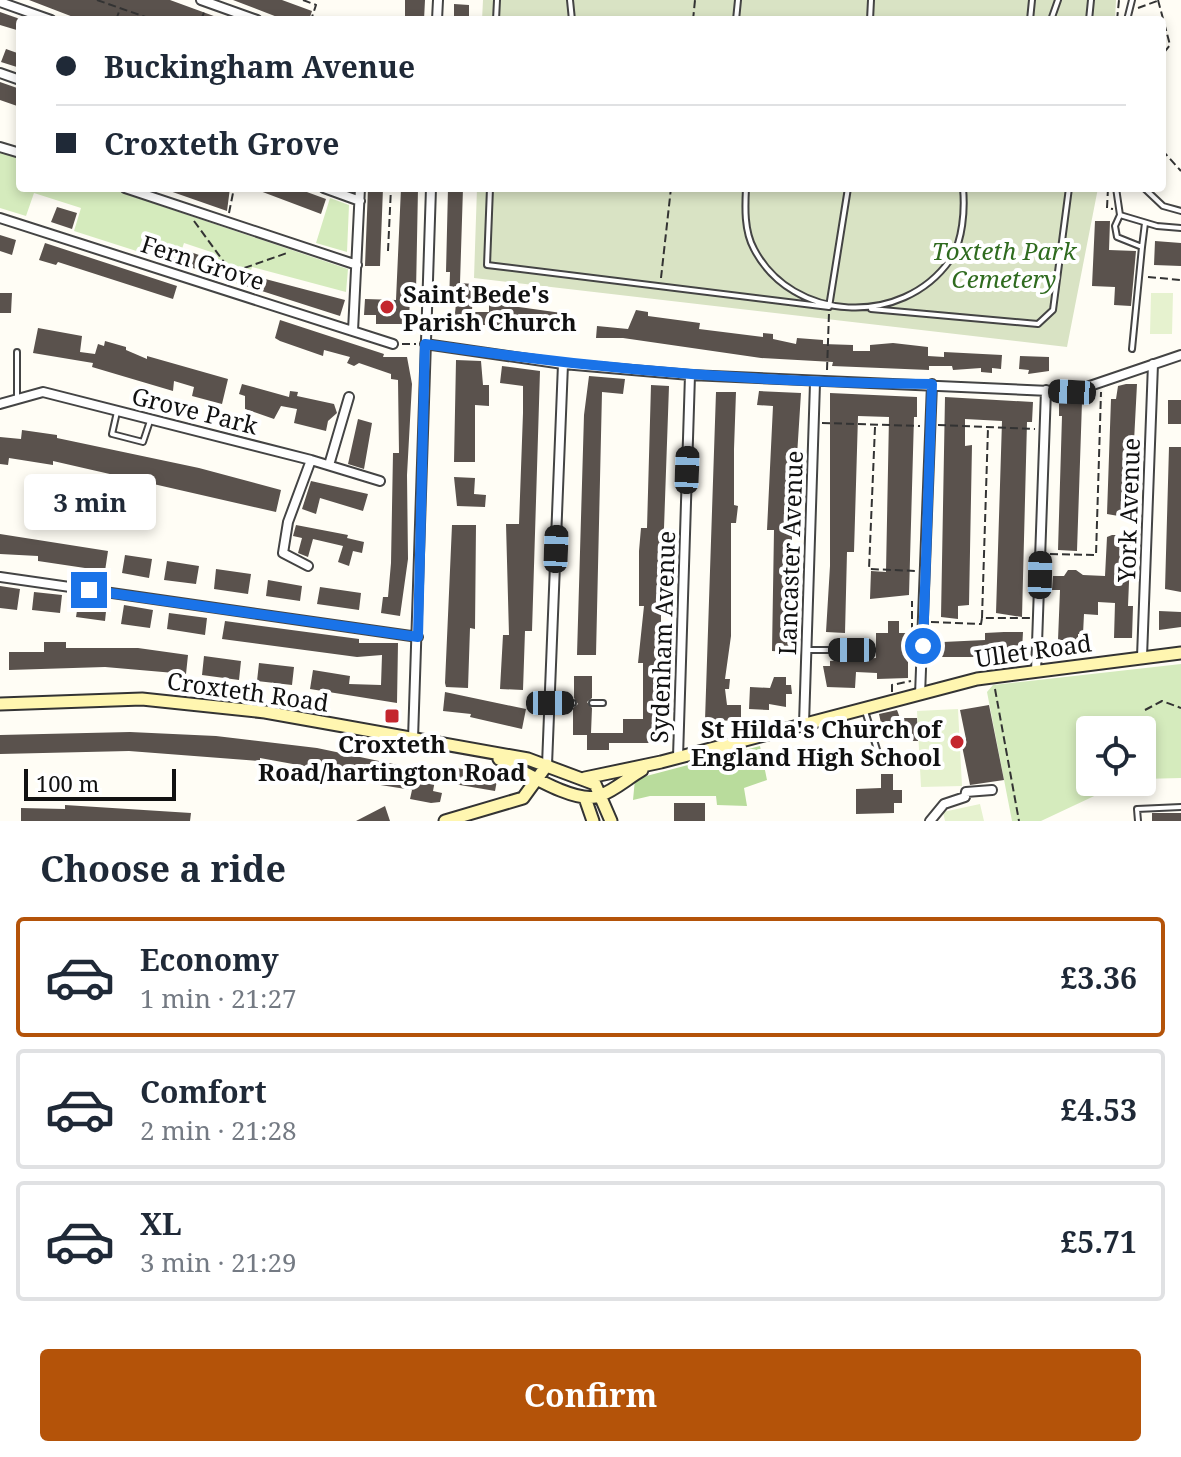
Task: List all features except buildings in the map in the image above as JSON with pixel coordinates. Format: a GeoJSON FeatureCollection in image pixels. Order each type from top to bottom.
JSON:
{"type":"FeatureCollection","features":[{"type":"Feature","properties":{"kind":"main road","name":"Ullet Road"},"geometry":{"type":"LineString","coordinates":[[591,777],[992,677],[1181,653]]}},
{"type":"Feature","properties":{"kind":"main road","name":"Croxteth Road"},"geometry":{"type":"LineString","coordinates":[[0,704],[142,699],[265,712],[547,765],[591,777],[601,795]]}},
{"type":"Feature","properties":{"kind":"main road","name":"Croxteth Road"},"geometry":{"type":"LineString","coordinates":[[488,754],[585,798]]}},
{"type":"Feature","properties":{"kind":"main road","name":"Ullet Road"},"geometry":{"type":"LineString","coordinates":[[585,798],[601,795],[661,762]]}},
{"type":"Feature","properties":{"kind":"main road"},"geometry":{"type":"LineString","coordinates":[[445,821],[523,798],[547,765]]}},
{"type":"Feature","properties":{"kind":"main road"},"geometry":{"type":"LineString","coordinates":[[601,795],[611,821]]}},
{"type":"Feature","properties":{"kind":"main road"},"geometry":{"type":"LineString","coordinates":[[585,798],[593,821]]}},
{"type":"Feature","properties":{"kind":"street"},"geometry":{"type":"LineString","coordinates":[[201,0],[246,16]]}},
{"type":"Feature","properties":{"kind":"street"},"geometry":{"type":"LineString","coordinates":[[0,2],[40,16]]}},
{"type":"Feature","properties":{"kind":"street"},"geometry":{"type":"LineString","coordinates":[[137,192],[357,265]]}},
{"type":"Feature","properties":{"kind":"street"},"geometry":{"type":"LineString","coordinates":[[335,192],[360,201]]}},
{"type":"Feature","properties":{"kind":"street"},"geometry":{"type":"LineString","coordinates":[[353,331],[360,192]]}},
{"type":"Feature","properties":{"kind":"street"},"geometry":{"type":"LineString","coordinates":[[413,739],[431,192]]}},
{"type":"Feature","properties":{"kind":"street","name":"Fern Grove"},"geometry":{"type":"LineString","coordinates":[[0,218],[393,344]]}},
{"type":"Feature","properties":{"kind":"street"},"geometry":{"type":"LineString","coordinates":[[425,344],[563,364],[690,375],[815,383],[932,384],[1072,392],[1181,355]]}},
{"type":"Feature","properties":{"kind":"street"},"geometry":{"type":"LineString","coordinates":[[547,765],[563,364]]}},
{"type":"Feature","properties":{"kind":"street","name":"York Avenue"},"geometry":{"type":"LineString","coordinates":[[1142,657],[1153,364]]}},
{"type":"Feature","properties":{"kind":"street","name":"Sydenham Avenue"},"geometry":{"type":"LineString","coordinates":[[678,757],[690,375]]}},
{"type":"Feature","properties":{"kind":"street","name":"Lancaster Avenue"},"geometry":{"type":"LineString","coordinates":[[804,724],[815,383]]}},
{"type":"Feature","properties":{"kind":"street"},"geometry":{"type":"LineString","coordinates":[[920,695],[932,384]]}},
{"type":"Feature","properties":{"kind":"street"},"geometry":{"type":"LineString","coordinates":[[1036,672],[1046,390]]}},
{"type":"Feature","properties":{"kind":"street","name":"Grove Park"},"geometry":{"type":"LineString","coordinates":[[0,404],[17,396],[43,392],[311,460],[380,481]]}},
{"type":"Feature","properties":{"kind":"street"},"geometry":{"type":"LineString","coordinates":[[329,465],[349,397]]}},
{"type":"Feature","properties":{"kind":"street"},"geometry":{"type":"LineString","coordinates":[[308,566],[283,553],[288,522],[311,460]]}},
{"type":"Feature","properties":{"kind":"street"},"geometry":{"type":"LineString","coordinates":[[0,577],[418,637]]}},
{"type":"Feature","properties":{"kind":"street"},"geometry":{"type":"LineString","coordinates":[[930,821],[938,808],[965,797],[966,792],[992,790]]}},
{"type":"Feature","properties":{"kind":"lane"},"geometry":{"type":"LineString","coordinates":[[490,192],[487,265],[829,307],[1038,324],[1045,321],[1053,310],[1068,192]]}},
{"type":"Feature","properties":{"kind":"lane"},"geometry":{"type":"LineString","coordinates":[[746,192],[745,213],[752,246],[770,274],[797,294],[829,307]]}},
{"type":"Feature","properties":{"kind":"lane"},"geometry":{"type":"LineString","coordinates":[[829,307],[847,192]]}},
{"type":"Feature","properties":{"kind":"lane"},"geometry":{"type":"LineString","coordinates":[[864,309],[887,304],[917,289],[951,259],[964,205],[963,192]]}},
{"type":"Feature","properties":{"kind":"lane"},"geometry":{"type":"LineString","coordinates":[[1116,192],[1117,237],[1142,247]]}},
{"type":"Feature","properties":{"kind":"lane"},"geometry":{"type":"LineString","coordinates":[[1148,192],[1163,206],[1181,211]]}},
{"type":"Feature","properties":{"kind":"lane"},"geometry":{"type":"LineString","coordinates":[[1118,213],[1145,223],[1181,228]]}},
{"type":"Feature","properties":{"kind":"lane"},"geometry":{"type":"LineString","coordinates":[[1132,349],[1145,223]]}},
{"type":"Feature","properties":{"kind":"lane"},"geometry":{"type":"LineString","coordinates":[[17,352],[17,396]]}},
{"type":"Feature","properties":{"kind":"lane"},"geometry":{"type":"LineString","coordinates":[[118,411],[112,434],[143,442],[150,421]]}},
{"type":"Feature","properties":{"kind":"lane"},"geometry":{"type":"LineString","coordinates":[[807,650],[852,650]]}},
{"type":"Feature","properties":{"kind":"lane"},"geometry":{"type":"LineString","coordinates":[[550,703],[573,703]]}},
{"type":"Feature","properties":{"kind":"lane"},"geometry":{"type":"LineString","coordinates":[[592,703],[603,703]]}},
{"type":"Feature","properties":{"kind":"lane"},"geometry":{"type":"LineString","coordinates":[[864,709],[879,756],[896,756],[903,763]]}},
{"type":"Feature","properties":{"kind":"lane"},"geometry":{"type":"LineString","coordinates":[[1138,821],[1137,809],[1181,807]]}},
{"type":"Feature","properties":{"kind":"path"},"geometry":{"type":"LineString","coordinates":[[97,0],[143,16]]}},
{"type":"Feature","properties":{"kind":"path"},"geometry":{"type":"LineString","coordinates":[[303,0],[316,5],[312,16]]}},
{"type":"Feature","properties":{"kind":"path"},"geometry":{"type":"LineString","coordinates":[[1131,16],[1159,0]]}},
{"type":"Feature","properties":{"kind":"path"},"geometry":{"type":"LineString","coordinates":[[117,16],[120,8]]}},
{"type":"Feature","properties":{"kind":"path"},"geometry":{"type":"LineString","coordinates":[[1166,29],[1170,45],[1166,50]]}},
{"type":"Feature","properties":{"kind":"path"},"geometry":{"type":"LineString","coordinates":[[1166,154],[1181,171]]}},
{"type":"Feature","properties":{"kind":"path"},"geometry":{"type":"LineString","coordinates":[[226,222],[233,192]]}},
{"type":"Feature","properties":{"kind":"path"},"geometry":{"type":"LineString","coordinates":[[388,251],[391,192]]}},
{"type":"Feature","properties":{"kind":"path"},"geometry":{"type":"LineString","coordinates":[[660,285],[671,192]]}},
{"type":"Feature","properties":{"kind":"path"},"geometry":{"type":"LineString","coordinates":[[1108,192],[1107,208],[1118,213]]}},
{"type":"Feature","properties":{"kind":"path"},"geometry":{"type":"LineString","coordinates":[[183,208],[232,273]]}},
{"type":"Feature","properties":{"kind":"path"},"geometry":{"type":"LineString","coordinates":[[232,273],[303,247]]}},
{"type":"Feature","properties":{"kind":"path"},"geometry":{"type":"LineString","coordinates":[[226,290],[232,273]]}},
{"type":"Feature","properties":{"kind":"path"},"geometry":{"type":"LineString","coordinates":[[1139,276],[1181,280]]}},
{"type":"Feature","properties":{"kind":"path"},"geometry":{"type":"LineString","coordinates":[[827,383],[829,307]]}},
{"type":"Feature","properties":{"kind":"path"},"geometry":{"type":"LineString","coordinates":[[393,344],[425,344]]}},
{"type":"Feature","properties":{"kind":"path"},"geometry":{"type":"LineString","coordinates":[[1041,554],[1096,555],[1102,381]]}},
{"type":"Feature","properties":{"kind":"path"},"geometry":{"type":"LineString","coordinates":[[875,425],[869,569],[926,571]]}},
{"type":"Feature","properties":{"kind":"path"},"geometry":{"type":"LineString","coordinates":[[924,622],[981,624],[988,427]]}},
{"type":"Feature","properties":{"kind":"path"},"geometry":{"type":"LineString","coordinates":[[912,601],[912,654]]}},
{"type":"Feature","properties":{"kind":"path"},"geometry":{"type":"LineString","coordinates":[[982,618],[1039,618]]}},
{"type":"Feature","properties":{"kind":"path"},"geometry":{"type":"LineString","coordinates":[[992,677],[1019,821]]}},
{"type":"Feature","properties":{"kind":"path"},"geometry":{"type":"LineString","coordinates":[[892,702],[892,685],[911,681]]}},
{"type":"Feature","properties":{"kind":"path"},"geometry":{"type":"LineString","coordinates":[[1145,710],[1162,701],[1181,708]]}},
{"type":"Feature","properties":{"kind":"path"},"geometry":{"type":"LineString","coordinates":[[1005,783],[1013,781]]}},
{"type":"Feature","properties":{"kind":"green space"},"geometry":{"type":"Polygon","coordinates":[[[483,0],[1116,0],[1115,16],[482,16],[483,0]]]}},
{"type":"Feature","properties":{"kind":"green space"},"geometry":{"type":"Polygon","coordinates":[[[0,152],[16,157],[16,192],[120,192],[348,269],[346,292],[252,267],[246,286],[208,275],[214,253],[184,243],[177,264],[74,231],[81,208],[34,193],[26,216],[0,208],[0,152]]]}},
{"type":"Feature","properties":{"kind":"green space","name":"Toxteth Park Cemetery"},"geometry":{"type":"Polygon","coordinates":[[[477,192],[1097,192],[1067,347],[474,278],[477,192]]]}},
{"type":"Feature","properties":{"kind":"green space"},"geometry":{"type":"Polygon","coordinates":[[[330,198],[349,205],[347,252],[316,243],[330,198]]]}},
{"type":"Feature","properties":{"kind":"green space"},"geometry":{"type":"Polygon","coordinates":[[[1151,293],[1173,293],[1172,334],[1150,334],[1151,293]]]}},
{"type":"Feature","properties":{"kind":"green space"},"geometry":{"type":"Polygon","coordinates":[[[1181,664],[1181,778],[1156,779],[1156,716],[1076,716],[1076,796],[1094,796],[1041,821],[1012,821],[987,692],[993,685],[1181,664]]]}},
{"type":"Feature","properties":{"kind":"green space"},"geometry":{"type":"Polygon","coordinates":[[[958,709],[962,786],[921,787],[917,711],[958,709]]]}},
{"type":"Feature","properties":{"kind":"green space"},"geometry":{"type":"Polygon","coordinates":[[[760,746],[767,780],[744,788],[747,806],[717,805],[716,796],[650,796],[633,800],[635,779],[760,746]]]}},
{"type":"Feature","properties":{"kind":"green space"},"geometry":{"type":"Polygon","coordinates":[[[980,804],[984,821],[945,821],[943,812],[980,804]]]}},
{"type":"Feature","properties":{"kind":"place","name":"Saint Bede's Parish Church"},"geometry":{"type":"Point","coordinates":[387,307]}},
{"type":"Feature","properties":{"kind":"place","name":"Croxteth Road/hartington Road"},"geometry":{"type":"Point","coordinates":[392,716]}},
{"type":"Feature","properties":{"kind":"place","name":"St Hilda's Church of England High School"},"geometry":{"type":"Point","coordinates":[957,742]}},
{"type":"Feature","properties":{"kind":"route"},"geometry":{"type":"LineString","coordinates":[[89,590],[418,637],[425,344],[563,364],[690,375],[827,383],[932,384],[923,646]]}}]}
